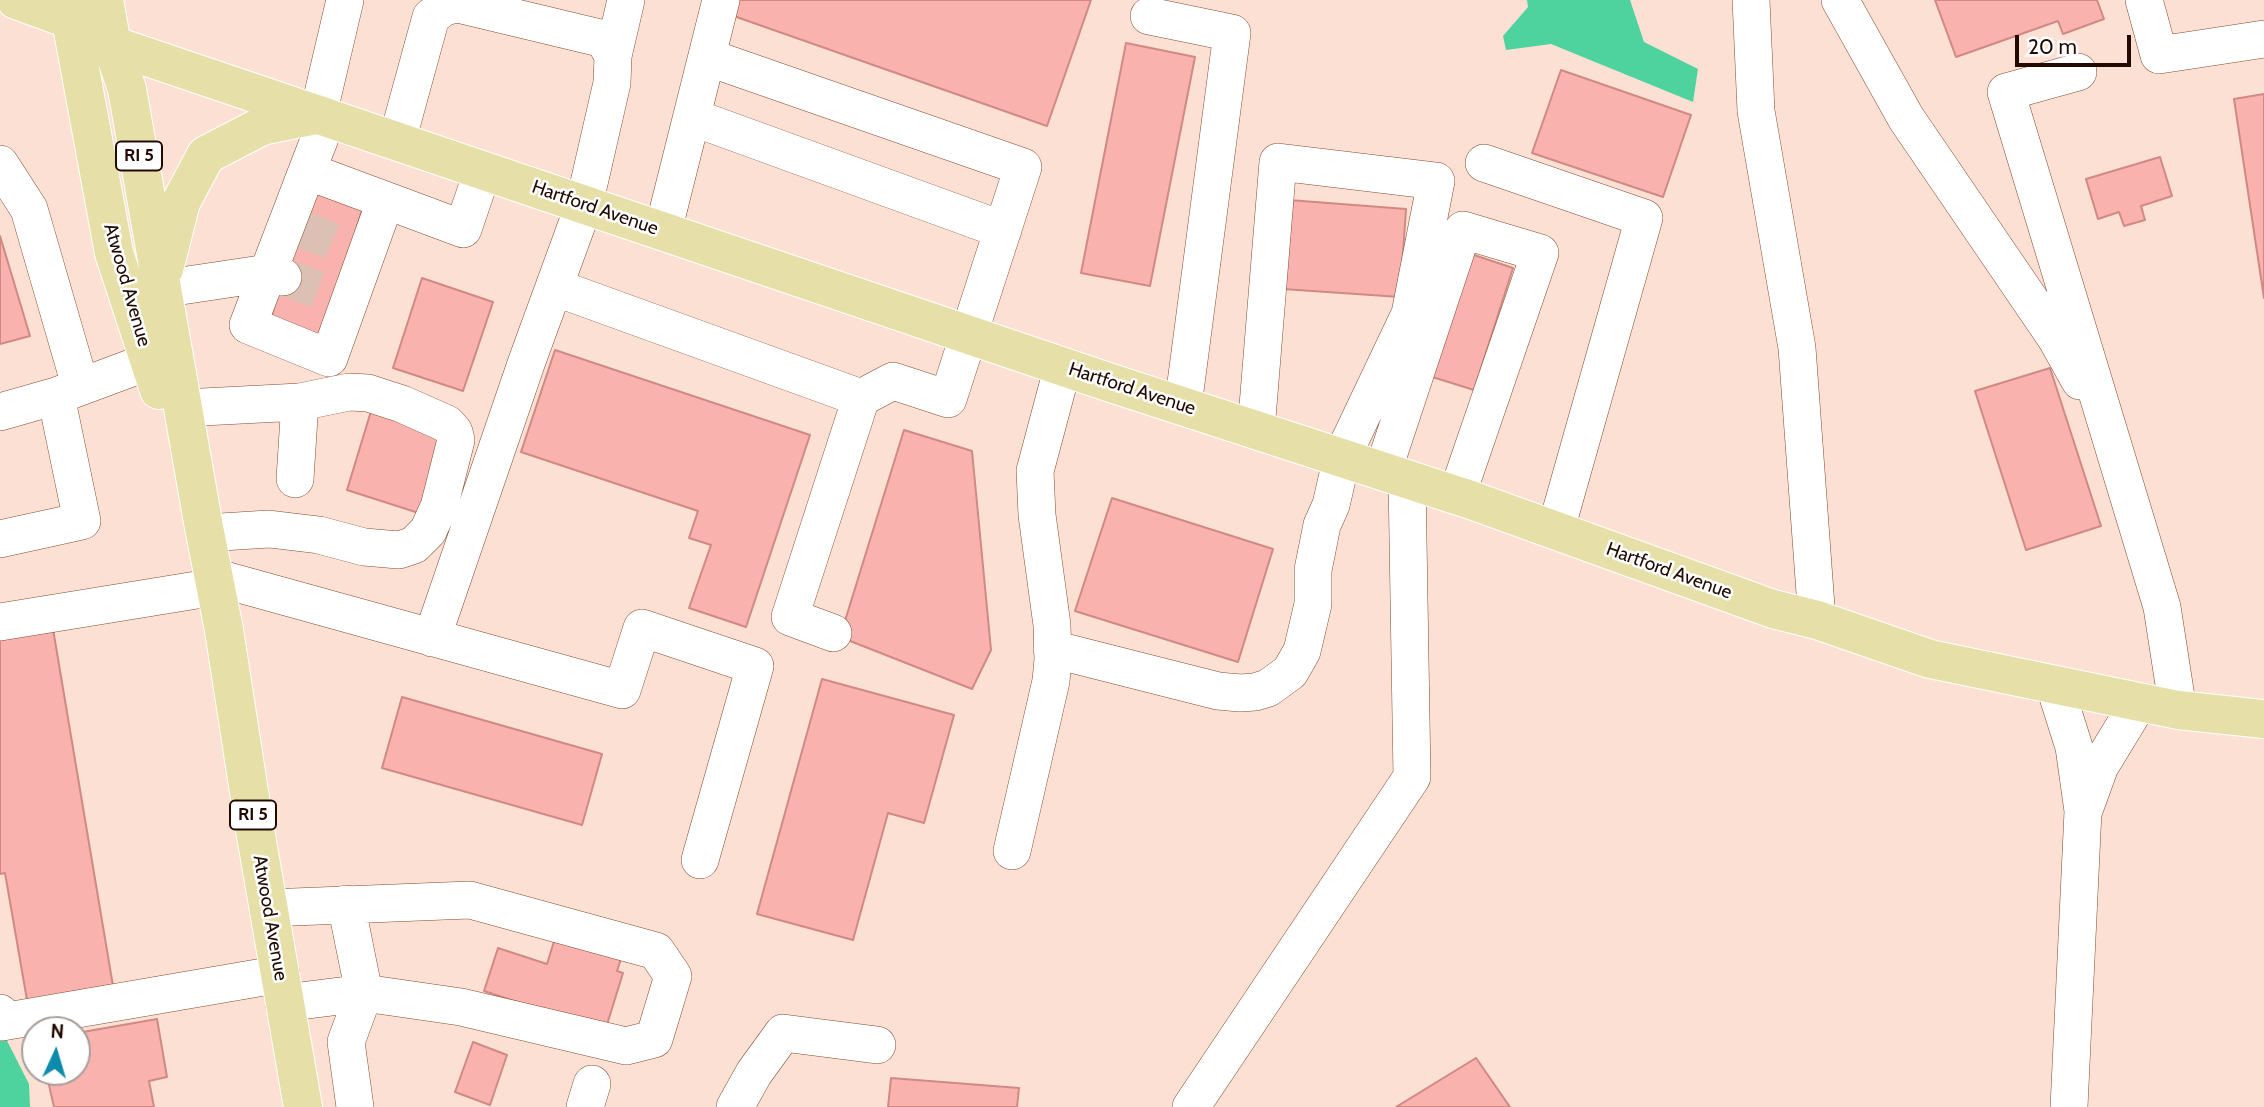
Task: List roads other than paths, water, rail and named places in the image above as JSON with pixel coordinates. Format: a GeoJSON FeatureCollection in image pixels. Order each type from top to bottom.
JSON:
{"type":"FeatureCollection","features":[{"type":"Feature","properties":{"kind":"main road","name":"Hartford Avenue"},"geometry":{"type":"LineString","coordinates":[[16,0],[69,10],[112,45],[1062,366],[1457,495],[1773,609],[1817,620],[1930,659],[2178,710],[2264,719]]}},
{"type":"Feature","properties":{"kind":"main road","name":"Atwood Avenue"},"geometry":{"type":"LineString","coordinates":[[104,0],[112,45],[127,89],[215,582],[303,1107]]}},
{"type":"Feature","properties":{"kind":"main road","name":"Atwood Avenue"},"geometry":{"type":"LineString","coordinates":[[69,10],[114,253],[204,528]]}},
{"type":"Feature","properties":{"kind":"main road"},"geometry":{"type":"LineString","coordinates":[[161,286],[181,202],[206,155],[261,126],[323,116]]}},
{"type":"Feature","properties":{"kind":"street"},"geometry":{"type":"LineString","coordinates":[[345,0],[323,116],[293,225],[276,275],[248,326],[329,358],[358,252],[385,202]]}},
{"type":"Feature","properties":{"kind":"street"},"geometry":{"type":"LineString","coordinates":[[432,638],[527,361],[584,205],[612,83],[612,56],[626,0]]}},
{"type":"Feature","properties":{"kind":"street"},"geometry":{"type":"LineString","coordinates":[[663,231],[721,0]]}},
{"type":"Feature","properties":{"kind":"street"},"geometry":{"type":"LineString","coordinates":[[1751,0],[1756,111],[1797,348],[1817,620]]}},
{"type":"Feature","properties":{"kind":"street"},"geometry":{"type":"LineString","coordinates":[[1840,0],[1906,118],[2056,338],[2113,441]]}},
{"type":"Feature","properties":{"kind":"street"},"geometry":{"type":"LineString","coordinates":[[2144,0],[2159,55],[2264,39]]}},
{"type":"Feature","properties":{"kind":"street"},"geometry":{"type":"LineString","coordinates":[[397,141],[429,9],[458,4],[604,39],[612,56]]}},
{"type":"Feature","properties":{"kind":"street"},"geometry":{"type":"LineString","coordinates":[[1149,16],[1232,33],[1183,406]]}},
{"type":"Feature","properties":{"kind":"street"},"geometry":{"type":"LineString","coordinates":[[706,57],[1023,167],[948,399],[893,381],[861,398],[790,617],[833,633]]}},
{"type":"Feature","properties":{"kind":"street"},"geometry":{"type":"LineString","coordinates":[[2078,72],[2007,92],[2162,607],[2178,710]]}},
{"type":"Feature","properties":{"kind":"street"},"geometry":{"type":"LineString","coordinates":[[692,117],[1003,230]]}},
{"type":"Feature","properties":{"kind":"street"},"geometry":{"type":"LineString","coordinates":[[1052,649],[1218,691],[1255,692],[1268,688],[1290,672],[1302,651],[1313,604],[1313,570],[1322,525],[1331,505],[1342,457],[1410,314],[1436,181],[1278,162],[1256,430]]}},
{"type":"Feature","properties":{"kind":"street"},"geometry":{"type":"LineString","coordinates":[[1484,163],[1644,218],[1556,529]]}},
{"type":"Feature","properties":{"kind":"street"},"geometry":{"type":"LineString","coordinates":[[0,164],[29,209],[68,390],[82,521],[0,540]]}},
{"type":"Feature","properties":{"kind":"street"},"geometry":{"type":"LineString","coordinates":[[307,171],[463,229],[483,170]]}},
{"type":"Feature","properties":{"kind":"street"},"geometry":{"type":"LineString","coordinates":[[1191,1107],[1412,777],[1395,475],[1464,230],[1540,253],[1457,495]]}},
{"type":"Feature","properties":{"kind":"street"},"geometry":{"type":"LineString","coordinates":[[161,286],[276,275]]}},
{"type":"Feature","properties":{"kind":"street"},"geometry":{"type":"LineString","coordinates":[[554,287],[861,398]]}},
{"type":"Feature","properties":{"kind":"street"},"geometry":{"type":"LineString","coordinates":[[0,412],[150,361]]}},
{"type":"Feature","properties":{"kind":"street"},"geometry":{"type":"LineString","coordinates":[[1012,851],[1051,681],[1052,625],[1037,515],[1035,471],[1062,366]]}},
{"type":"Feature","properties":{"kind":"street"},"geometry":{"type":"LineString","coordinates":[[183,408],[300,402],[349,393],[368,393],[402,404],[447,424],[454,432],[456,440],[439,507],[428,531],[414,544],[399,551],[364,547],[319,535],[269,529],[204,528]]}},
{"type":"Feature","properties":{"kind":"street"},"geometry":{"type":"LineString","coordinates":[[295,479],[300,402]]}},
{"type":"Feature","properties":{"kind":"street"},"geometry":{"type":"LineString","coordinates":[[0,622],[215,582],[622,691],[642,628],[755,666],[700,860]]}},
{"type":"Feature","properties":{"kind":"street"},"geometry":{"type":"LineString","coordinates":[[2054,684],[2074,747],[2083,811],[2069,1107]]}},
{"type":"Feature","properties":{"kind":"street"},"geometry":{"type":"LineString","coordinates":[[2083,811],[2100,766],[2139,702]]}},
{"type":"Feature","properties":{"kind":"street"},"geometry":{"type":"LineString","coordinates":[[0,1013],[2,1023],[177,994],[283,988],[364,993],[461,1007],[626,1046],[654,1039],[673,976],[656,951],[470,900],[268,908]]}},
{"type":"Feature","properties":{"kind":"street"},"geometry":{"type":"LineString","coordinates":[[346,904],[364,993],[346,1042],[355,1107]]}},
{"type":"Feature","properties":{"kind":"street"},"geometry":{"type":"LineString","coordinates":[[735,1107],[754,1073],[783,1033],[877,1045]]}},
{"type":"Feature","properties":{"kind":"tunnel"},"geometry":{"type":"LineString","coordinates":[[298,227],[350,249]]}},
{"type":"Feature","properties":{"kind":"tunnel"},"geometry":{"type":"LineString","coordinates":[[283,277],[336,296]]}}]}
